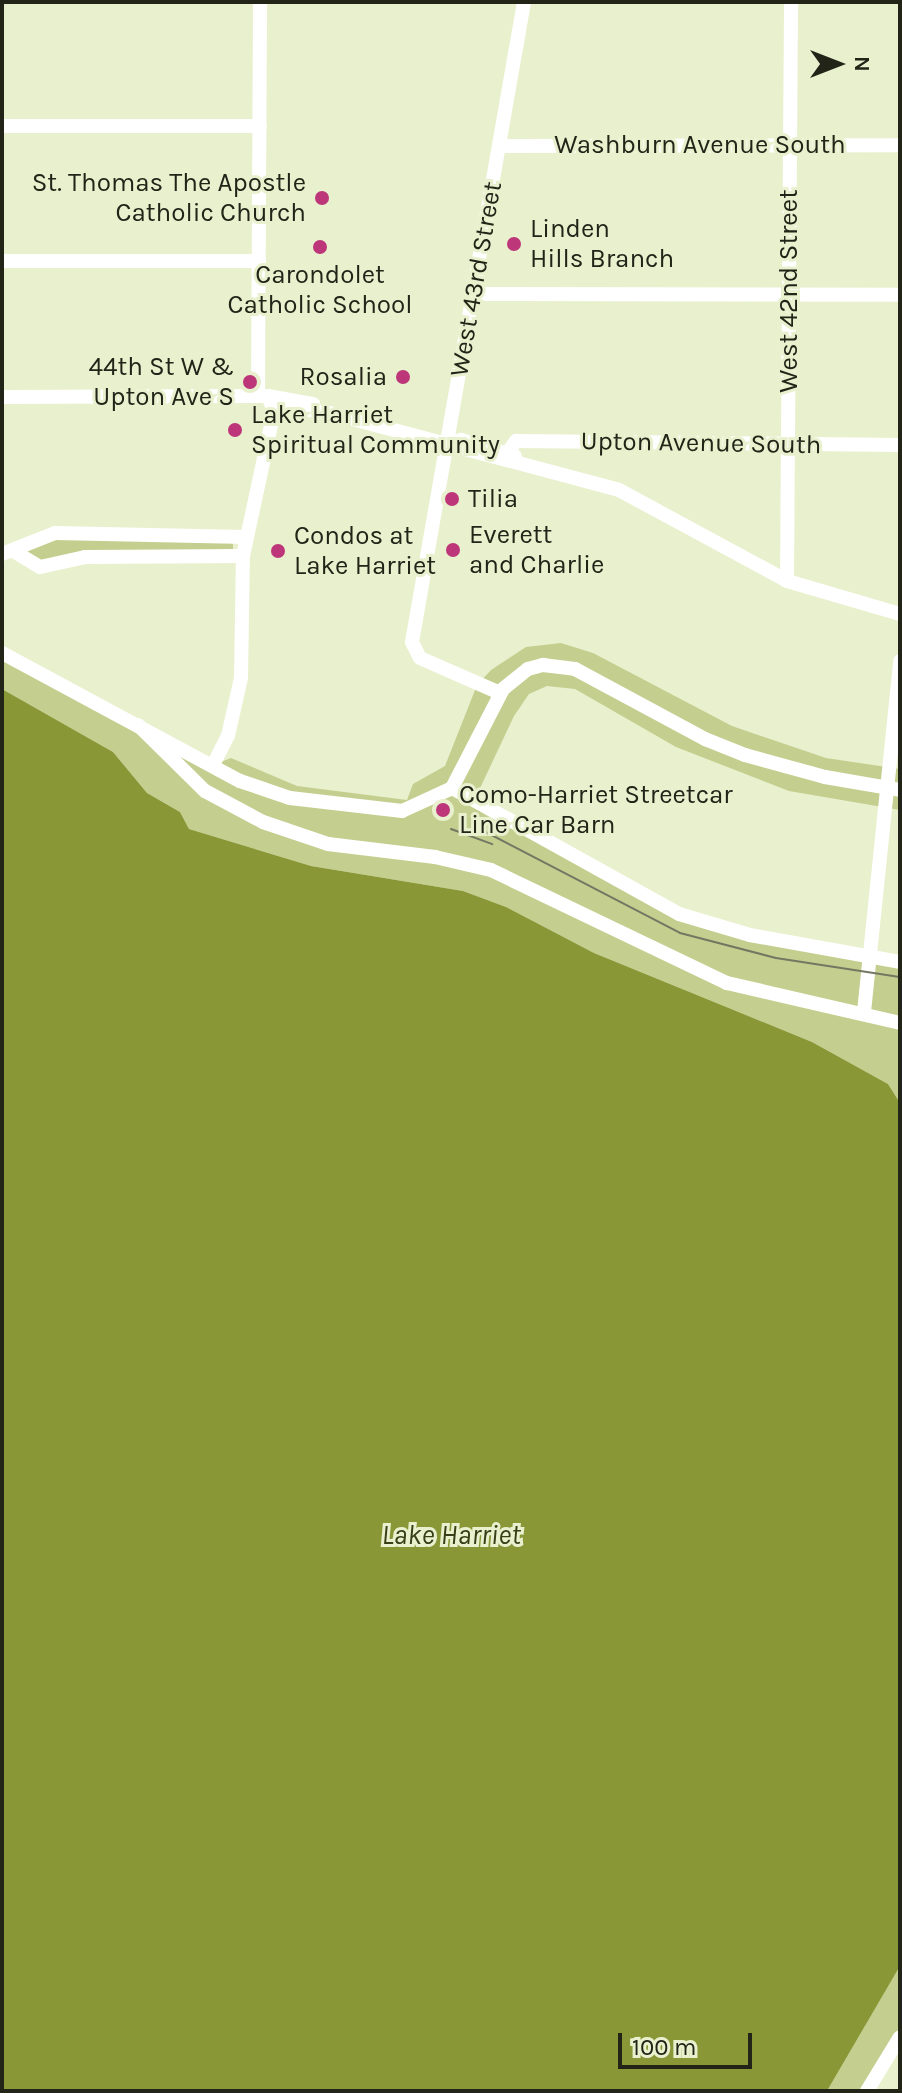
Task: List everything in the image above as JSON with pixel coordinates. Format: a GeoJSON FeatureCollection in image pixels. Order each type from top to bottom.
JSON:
{"type":"FeatureCollection","features":[{"type":"Feature","properties":{"kind":"street"},"geometry":{"type":"LineString","coordinates":[[213,765],[228,736],[241,678],[243,556],[274,411],[263,396],[259,261],[260,2]]}},
{"type":"Feature","properties":{"kind":"street","name":"West 43rd Street"},"geometry":{"type":"LineString","coordinates":[[500,693],[420,658],[412,642],[524,2]]}},
{"type":"Feature","properties":{"kind":"street","name":"West 42nd Street"},"geometry":{"type":"LineString","coordinates":[[787,581],[791,2]]}},
{"type":"Feature","properties":{"kind":"street"},"geometry":{"type":"LineString","coordinates":[[2,126],[260,126]]}},
{"type":"Feature","properties":{"kind":"street","name":"Washburn Avenue South"},"geometry":{"type":"LineString","coordinates":[[499,146],[900,145]]}},
{"type":"Feature","properties":{"kind":"street"},"geometry":{"type":"LineString","coordinates":[[2,261],[259,261]]}},
{"type":"Feature","properties":{"kind":"street"},"geometry":{"type":"LineString","coordinates":[[473,294],[900,295]]}},
{"type":"Feature","properties":{"kind":"street"},"geometry":{"type":"LineString","coordinates":[[2,397],[263,396],[284,406],[330,413],[619,490],[787,581],[900,614]]}},
{"type":"Feature","properties":{"kind":"street"},"geometry":{"type":"LineString","coordinates":[[447,445],[461,440],[508,452],[537,467]]}},
{"type":"Feature","properties":{"kind":"street","name":"Upton Avenue South"},"geometry":{"type":"LineString","coordinates":[[508,452],[516,441],[900,445]]}},
{"type":"Feature","properties":{"kind":"street"},"geometry":{"type":"LineString","coordinates":[[9,553],[36,537],[55,533],[246,537]]}},
{"type":"Feature","properties":{"kind":"street"},"geometry":{"type":"LineString","coordinates":[[9,553],[40,567],[85,557],[243,556]]}},
{"type":"Feature","properties":{"kind":"street"},"geometry":{"type":"LineString","coordinates":[[2,653],[213,765],[290,798],[393,811],[417,806],[448,790],[500,693],[528,669],[559,665],[732,750],[825,777],[893,789]]}},
{"type":"Feature","properties":{"kind":"street"},"geometry":{"type":"LineString","coordinates":[[864,1012],[893,789],[900,661]]}},
{"type":"Feature","properties":{"kind":"street"},"geometry":{"type":"LineString","coordinates":[[135,721],[189,778],[263,822],[328,844],[435,857],[491,870],[727,983],[864,1012],[900,1023]]}},
{"type":"Feature","properties":{"kind":"street"},"geometry":{"type":"LineString","coordinates":[[448,790],[679,914],[750,935],[900,962]]}},
{"type":"Feature","properties":{"kind":"street"},"geometry":{"type":"LineString","coordinates":[[867,2091],[900,2037]]}},
{"type":"Feature","properties":{"kind":"shaded area"},"geometry":{"type":"Polygon","coordinates":[[[49,539],[233,540],[233,549],[45,562],[29,557],[26,549],[49,539]]]}},
{"type":"Feature","properties":{"kind":"shaded area"},"geometry":{"type":"Polygon","coordinates":[[[561,643],[593,653],[732,726],[826,758],[900,769],[900,810],[789,791],[676,747],[575,689],[547,686],[529,694],[514,716],[474,801],[679,914],[900,962],[900,1103],[888,1084],[812,1042],[594,953],[506,907],[463,891],[311,866],[189,829],[180,812],[147,793],[113,752],[2,689],[2,653],[213,765],[231,758],[297,786],[407,800],[413,784],[445,766],[477,685],[491,670],[526,647],[561,643]]]}},
{"type":"Feature","properties":{"kind":"shaded area"},"geometry":{"type":"Polygon","coordinates":[[[900,1966],[900,2037],[867,2091],[827,2091],[900,1966]]]}},
{"type":"Feature","properties":{"kind":"water","name":"Lake Harriet"},"geometry":{"type":"Polygon","coordinates":[[[2,689],[113,752],[147,793],[180,812],[189,829],[311,866],[463,891],[506,907],[594,953],[812,1042],[888,1084],[900,1103],[900,1966],[827,2091],[2,2091],[2,689]]]}},
{"type":"Feature","properties":{"kind":"tram line"},"geometry":{"type":"LineString","coordinates":[[474,826],[680,933],[776,958],[900,977]]}},
{"type":"Feature","properties":{"kind":"tram line"},"geometry":{"type":"LineString","coordinates":[[451,829],[492,844]]}},
{"type":"Feature","properties":{"kind":"place","name":"St. Thomas The Apostle Catholic Church"},"geometry":{"type":"Point","coordinates":[322,198]}},
{"type":"Feature","properties":{"kind":"place","name":"Linden Hills Branch"},"geometry":{"type":"Point","coordinates":[514,244]}},
{"type":"Feature","properties":{"kind":"place","name":"Carondolet Catholic School"},"geometry":{"type":"Point","coordinates":[320,247]}},
{"type":"Feature","properties":{"kind":"place","name":"Rosalia"},"geometry":{"type":"Point","coordinates":[403,377]}},
{"type":"Feature","properties":{"kind":"place","name":"44th St W & Upton Ave S"},"geometry":{"type":"Point","coordinates":[250,382]}},
{"type":"Feature","properties":{"kind":"place","name":"Lake Harriet Spiritual Community"},"geometry":{"type":"Point","coordinates":[235,430]}},
{"type":"Feature","properties":{"kind":"place","name":"Tilia"},"geometry":{"type":"Point","coordinates":[452,499]}},
{"type":"Feature","properties":{"kind":"place","name":"Everett and Charlie"},"geometry":{"type":"Point","coordinates":[453,550]}},
{"type":"Feature","properties":{"kind":"place","name":"Condos at Lake Harriet"},"geometry":{"type":"Point","coordinates":[278,551]}},
{"type":"Feature","properties":{"kind":"place","name":"Como-Harriet Streetcar Line Car Barn"},"geometry":{"type":"Point","coordinates":[443,810]}}]}
